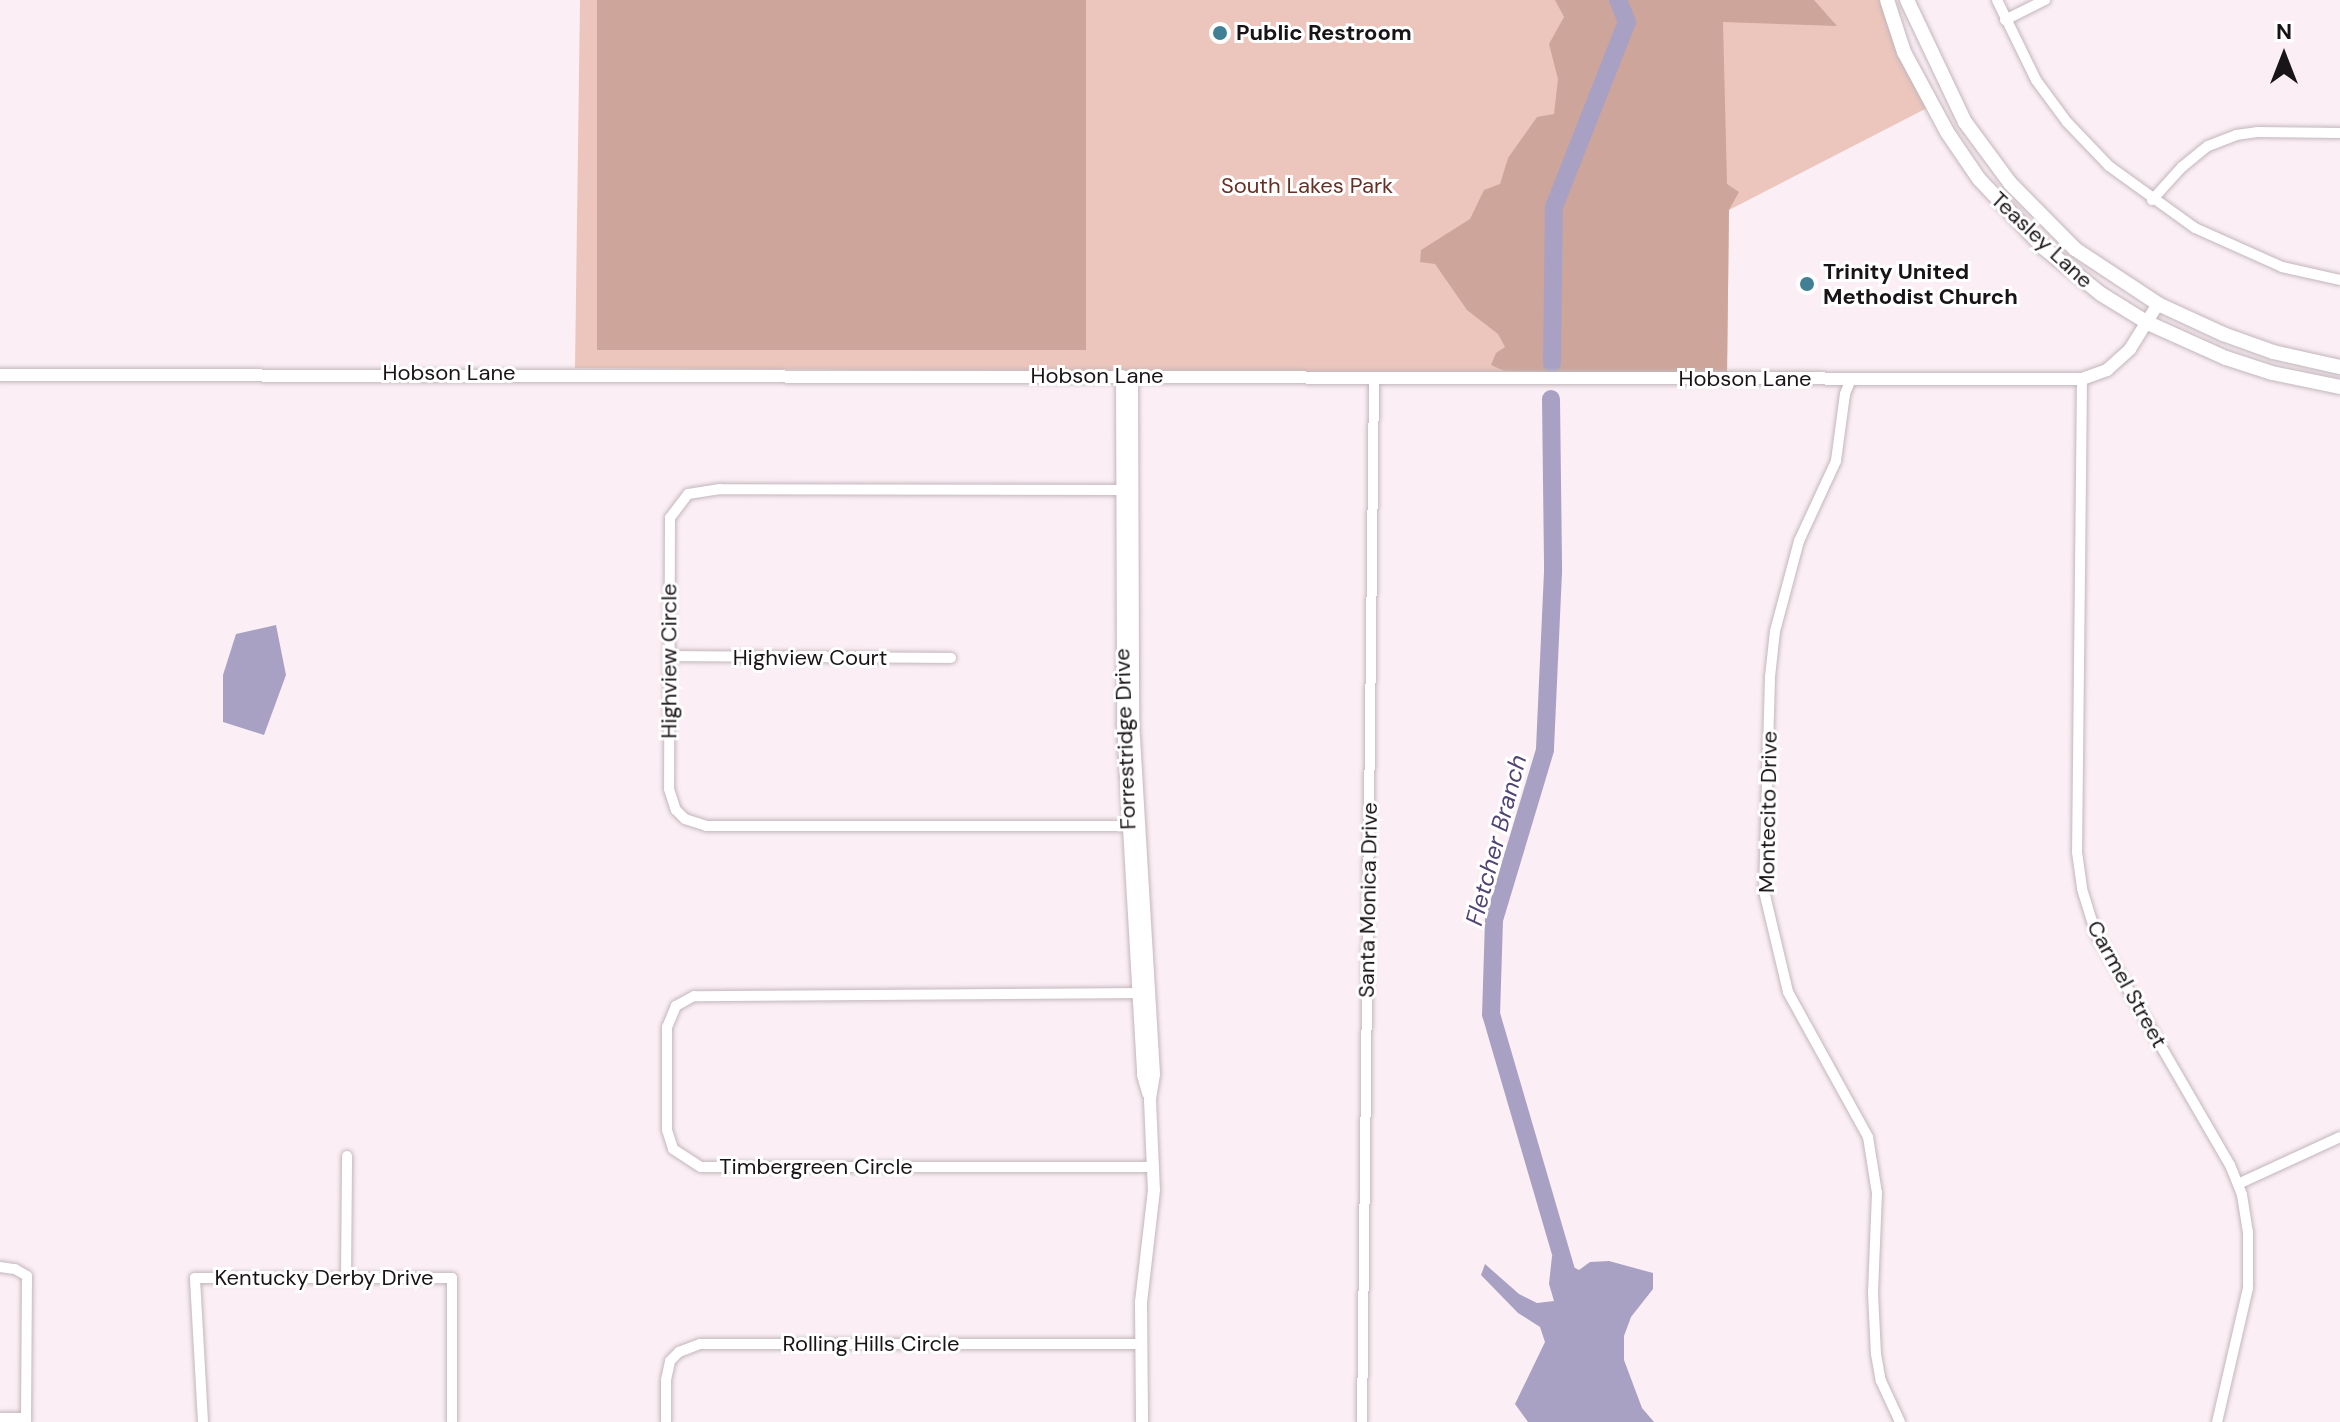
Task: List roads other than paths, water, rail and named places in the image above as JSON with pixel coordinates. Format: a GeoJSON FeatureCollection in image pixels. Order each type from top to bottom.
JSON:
{"type":"FeatureCollection","features":[{"type":"Feature","properties":{"kind":"main road","name":"Teasley Lane"},"geometry":{"type":"LineString","coordinates":[[1887,0],[1895,28],[1925,96],[1979,179],[2044,248],[2078,277],[2148,323],[2226,358],[2272,373],[2340,387]]}},
{"type":"Feature","properties":{"kind":"main road","name":"Teasley Lane"},"geometry":{"type":"LineString","coordinates":[[1907,0],[1958,110],[2010,183],[2075,249],[2158,304],[2244,343],[2340,367]]}},
{"type":"Feature","properties":{"kind":"street"},"geometry":{"type":"LineString","coordinates":[[1997,0],[2036,80],[2067,122],[2109,166],[2152,200],[2195,228],[2245,253],[2282,267],[2340,280]]}},
{"type":"Feature","properties":{"kind":"street"},"geometry":{"type":"LineString","coordinates":[[2005,20],[2045,0]]}},
{"type":"Feature","properties":{"kind":"street"},"geometry":{"type":"LineString","coordinates":[[2152,200],[2182,167],[2208,146],[2236,135],[2257,132],[2340,133]]}},
{"type":"Feature","properties":{"kind":"street","name":"Hobson Lane"},"geometry":{"type":"LineString","coordinates":[[0,375],[2082,379],[2107,370],[2130,349],[2158,304]]}},
{"type":"Feature","properties":{"kind":"street","name":"Forrestridge Drive"},"geometry":{"type":"LineString","coordinates":[[1127,376],[1122,679],[1143,993],[1143,1075],[1150,1100],[1154,1167],[1139,1344],[1142,1422]]}},
{"type":"Feature","properties":{"kind":"street","name":"Santa Monica Drive"},"geometry":{"type":"LineString","coordinates":[[1362,1422],[1374,378]]}},
{"type":"Feature","properties":{"kind":"street","name":"Montecito Drive"},"geometry":{"type":"LineString","coordinates":[[1851,379],[1845,394],[1836,461],[1799,541],[1775,631],[1770,677],[1764,891],[1788,992],[1868,1137],[1877,1193],[1873,1293],[1876,1354],[1881,1381],[1900,1422]]}},
{"type":"Feature","properties":{"kind":"street","name":"Carmel Street"},"geometry":{"type":"LineString","coordinates":[[2082,379],[2077,852],[2082,889],[2096,934],[2230,1165],[2238,1184],[2248,1232],[2248,1288],[2217,1422]]}},
{"type":"Feature","properties":{"kind":"street","name":"Highview Circle"},"geometry":{"type":"LineString","coordinates":[[1127,490],[720,489],[688,494],[670,518],[669,789],[676,810],[695,824],[1133,826]]}},
{"type":"Feature","properties":{"kind":"street","name":"Highview Court"},"geometry":{"type":"LineString","coordinates":[[669,656],[951,658]]}},
{"type":"Feature","properties":{"kind":"street","name":"Timbergreen Circle"},"geometry":{"type":"LineString","coordinates":[[1143,993],[694,996],[676,1006],[667,1027],[667,1130],[673,1149],[682,1158],[701,1167],[1154,1167]]}},
{"type":"Feature","properties":{"kind":"street"},"geometry":{"type":"LineString","coordinates":[[2238,1184],[2340,1137]]}},
{"type":"Feature","properties":{"kind":"street"},"geometry":{"type":"LineString","coordinates":[[346,1279],[347,1156]]}},
{"type":"Feature","properties":{"kind":"street"},"geometry":{"type":"LineString","coordinates":[[0,1267],[15,1269],[27,1276],[26,1420],[0,1418]]}},
{"type":"Feature","properties":{"kind":"street","name":"Kentucky Derby Drive"},"geometry":{"type":"LineString","coordinates":[[203,1422],[195,1278],[452,1278],[452,1422]]}},
{"type":"Feature","properties":{"kind":"street","name":"Rolling Hills Circle"},"geometry":{"type":"LineString","coordinates":[[666,1422],[666,1380],[670,1361],[679,1352],[700,1344],[1139,1344]]}},
{"type":"Feature","properties":{"kind":"waterway","name":"Fletcher Branch"},"geometry":{"type":"LineString","coordinates":[[1552,364],[1554,207],[1627,22],[1618,0]]}},
{"type":"Feature","properties":{"kind":"waterway","name":"Fletcher Branch"},"geometry":{"type":"LineString","coordinates":[[1551,399],[1553,572],[1545,750],[1494,920],[1491,1014],[1570,1285]]}},
{"type":"Feature","properties":{"kind":"place","name":"Public Restroom"},"geometry":{"type":"Point","coordinates":[1220,33]}},
{"type":"Feature","properties":{"kind":"place","name":"Trinity United Methodist Church"},"geometry":{"type":"Point","coordinates":[1807,284]}},
{"type":"Feature","properties":{"kind":"park label","name":"South Lakes Park"},"geometry":{"type":"Point","coordinates":[1307,186]}}]}
